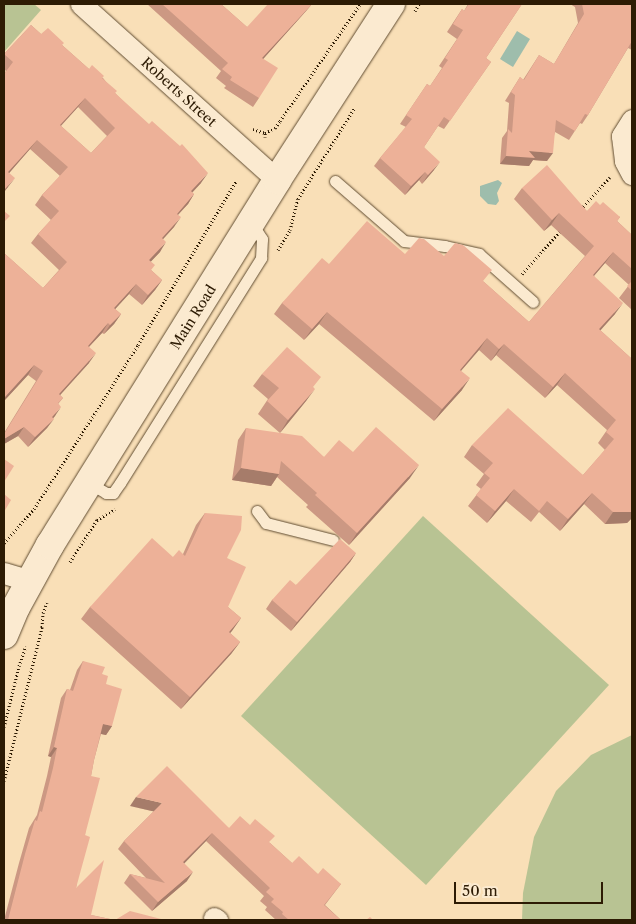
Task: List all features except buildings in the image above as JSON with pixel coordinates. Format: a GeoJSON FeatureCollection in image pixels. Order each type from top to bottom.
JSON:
{"type":"FeatureCollection","features":[{"type":"Feature","properties":{"kind":"main road","name":"Main Road"},"geometry":{"type":"LineString","coordinates":[[16,639],[30,581],[277,180],[391,4]]}},
{"type":"Feature","properties":{"kind":"street","name":"Roberts Street"},"geometry":{"type":"LineString","coordinates":[[81,4],[277,180]]}},
{"type":"Feature","properties":{"kind":"street"},"geometry":{"type":"LineString","coordinates":[[629,167],[622,136],[632,120]]}},
{"type":"Feature","properties":{"kind":"street"},"geometry":{"type":"LineString","coordinates":[[4,573],[30,581]]}},
{"type":"Feature","properties":{"kind":"lane"},"geometry":{"type":"LineString","coordinates":[[335,181],[404,241],[445,246],[479,254],[533,302]]}},
{"type":"Feature","properties":{"kind":"lane"},"geometry":{"type":"LineString","coordinates":[[257,511],[266,523],[333,540]]}},
{"type":"Feature","properties":{"kind":"path"},"geometry":{"type":"LineString","coordinates":[[265,133],[275,128],[360,4]]}},
{"type":"Feature","properties":{"kind":"path"},"geometry":{"type":"LineString","coordinates":[[579,211],[629,167]]}},
{"type":"Feature","properties":{"kind":"path"},"geometry":{"type":"LineString","coordinates":[[4,543],[34,509],[138,345],[236,180]]}},
{"type":"Feature","properties":{"kind":"path"},"geometry":{"type":"LineString","coordinates":[[513,283],[566,226]]}},
{"type":"Feature","properties":{"kind":"path"},"geometry":{"type":"LineString","coordinates":[[38,620],[43,613]]}},
{"type":"Feature","properties":{"kind":"path"},"geometry":{"type":"LineString","coordinates":[[4,728],[19,666],[16,639]]}},
{"type":"Feature","properties":{"kind":"green space"},"geometry":{"type":"Polygon","coordinates":[[[4,4],[34,4],[41,10],[4,52],[4,4]]]}},
{"type":"Feature","properties":{"kind":"green space"},"geometry":{"type":"Polygon","coordinates":[[[423,516],[609,685],[426,885],[241,716],[423,516]]]}},
{"type":"Feature","properties":{"kind":"green space"},"geometry":{"type":"Polygon","coordinates":[[[632,735],[632,920],[522,920],[523,893],[534,837],[556,791],[591,755],[632,735]]]}},
{"type":"Feature","properties":{"kind":"shaded area"},"geometry":{"type":"Polygon","coordinates":[[[517,31],[530,39],[513,67],[500,59],[517,31]]]}},
{"type":"Feature","properties":{"kind":"shaded area"},"geometry":{"type":"Polygon","coordinates":[[[498,180],[502,183],[497,193],[499,201],[496,205],[488,204],[480,196],[480,186],[498,180]]]}}]}
